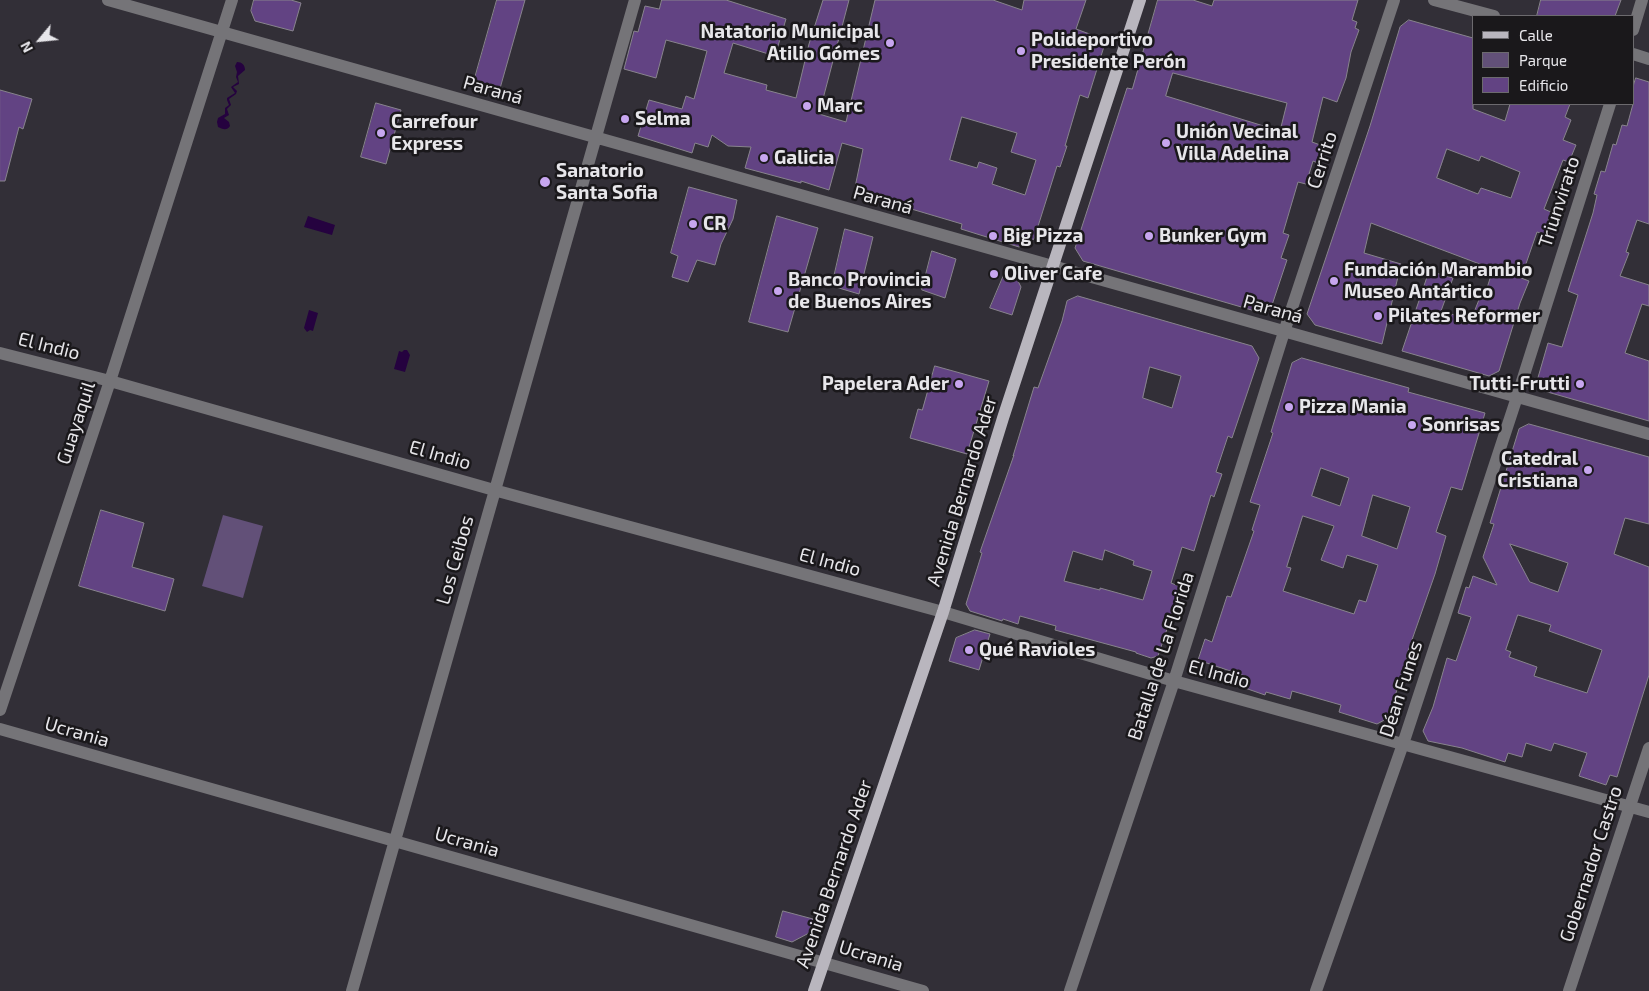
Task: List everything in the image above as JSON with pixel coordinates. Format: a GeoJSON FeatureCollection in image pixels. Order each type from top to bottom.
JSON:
{"type":"FeatureCollection","features":[{"type":"Feature","properties":{"kind":"main road","name":"Avenida Bernardo Ader"},"geometry":{"type":"LineString","coordinates":[[814,991],[944,612],[1052,266],[1140,0]]}},
{"type":"Feature","properties":{"kind":"street","name":"Paraná"},"geometry":{"type":"LineString","coordinates":[[108,0],[595,139],[1649,434]]}},
{"type":"Feature","properties":{"kind":"street","name":"Guayaquil"},"geometry":{"type":"LineString","coordinates":[[0,710],[110,381],[232,0]]}},
{"type":"Feature","properties":{"kind":"street","name":"Los Ceibos"},"geometry":{"type":"LineString","coordinates":[[352,991],[635,0]]}},
{"type":"Feature","properties":{"kind":"street","name":"Cerrito"},"geometry":{"type":"LineString","coordinates":[[1284,332],[1394,0]]}},
{"type":"Feature","properties":{"kind":"street"},"geometry":{"type":"LineString","coordinates":[[1434,0],[1490,15]]}},
{"type":"Feature","properties":{"kind":"street"},"geometry":{"type":"LineString","coordinates":[[1634,27],[1642,0]]}},
{"type":"Feature","properties":{"kind":"street"},"geometry":{"type":"LineString","coordinates":[[1634,54],[1649,59]]}},
{"type":"Feature","properties":{"kind":"street","name":"Triunvirato"},"geometry":{"type":"LineString","coordinates":[[1517,397],[1610,105]]}},
{"type":"Feature","properties":{"kind":"street","name":"Batalla de La Florida"},"geometry":{"type":"LineString","coordinates":[[1070,991],[1174,681],[1284,332]]}},
{"type":"Feature","properties":{"kind":"street","name":"El Indio"},"geometry":{"type":"LineString","coordinates":[[0,353],[110,381],[494,490],[944,612],[1174,681],[1649,812]]}},
{"type":"Feature","properties":{"kind":"street","name":"Déan Funes"},"geometry":{"type":"LineString","coordinates":[[1316,991],[1403,744],[1517,397]]}},
{"type":"Feature","properties":{"kind":"street","name":"Ucrania"},"geometry":{"type":"LineString","coordinates":[[0,729],[923,991]]}},
{"type":"Feature","properties":{"kind":"street","name":"Gobernador Castro"},"geometry":{"type":"LineString","coordinates":[[1569,991],[1649,748]]}},
{"type":"Feature","properties":{"kind":"green space"},"geometry":{"type":"Polygon","coordinates":[[[223,515],[263,526],[243,598],[202,586],[223,515]]]}},
{"type":"Feature","properties":{"kind":"shaded area"},"geometry":{"type":"Polygon","coordinates":[[[237,62],[243,64],[245,70],[238,76],[239,84],[233,87],[237,91],[236,94],[229,99],[231,105],[227,109],[229,115],[224,118],[229,122],[230,126],[227,129],[223,129],[218,127],[217,122],[218,118],[225,114],[225,108],[229,105],[227,98],[235,93],[231,87],[238,82],[235,66],[237,62]]]}},
{"type":"Feature","properties":{"kind":"shaded area"},"geometry":{"type":"Polygon","coordinates":[[[308,216],[335,225],[332,235],[304,227],[308,216]]]}},
{"type":"Feature","properties":{"kind":"shaded area"},"geometry":{"type":"Polygon","coordinates":[[[309,310],[318,313],[313,331],[307,332],[304,328],[309,310]]]}},
{"type":"Feature","properties":{"kind":"shaded area"},"geometry":{"type":"Polygon","coordinates":[[[407,350],[410,355],[405,372],[394,369],[399,351],[402,352],[407,350]]]}},
{"type":"Feature","properties":{"kind":"building"},"geometry":{"type":"Polygon","coordinates":[[[254,0],[291,0],[301,3],[293,31],[255,21],[251,11],[254,0]]]}},
{"type":"Feature","properties":{"kind":"building"},"geometry":{"type":"Polygon","coordinates":[[[497,0],[525,0],[499,92],[473,85],[497,0]]]}},
{"type":"Feature","properties":{"kind":"building"},"geometry":{"type":"Polygon","coordinates":[[[662,0],[726,0],[786,19],[775,56],[733,43],[724,73],[767,85],[766,90],[796,98],[809,44],[823,0],[849,0],[819,114],[846,122],[875,0],[993,0],[1022,10],[1024,0],[1086,0],[1076,29],[1106,40],[1088,98],[1080,95],[1065,146],[1067,146],[1060,167],[1057,166],[1034,239],[1019,247],[961,229],[962,224],[854,192],[863,149],[842,143],[829,190],[801,181],[801,183],[745,168],[751,147],[728,146],[712,135],[708,147],[695,143],[692,153],[638,136],[649,100],[682,109],[686,96],[694,99],[707,51],[666,40],[656,78],[624,69],[634,31],[638,32],[645,6],[659,9],[662,0]],[[962,117],[950,160],[977,168],[979,162],[997,168],[992,184],[1025,195],[1036,160],[1011,152],[1017,133],[962,117]]]}},
{"type":"Feature","properties":{"kind":"building"},"geometry":{"type":"Polygon","coordinates":[[[1158,0],[1193,0],[1212,6],[1214,0],[1358,0],[1352,20],[1357,22],[1355,28],[1359,30],[1351,52],[1346,78],[1337,102],[1323,97],[1312,142],[1323,146],[1318,163],[1313,161],[1306,184],[1298,182],[1283,233],[1289,235],[1281,258],[1287,260],[1271,308],[1262,313],[1083,261],[1075,248],[1127,88],[1132,89],[1158,0]],[[1173,73],[1166,96],[1280,131],[1287,103],[1173,73]]]}},
{"type":"Feature","properties":{"kind":"building"},"geometry":{"type":"Polygon","coordinates":[[[1541,0],[1621,0],[1615,15],[1537,15],[1541,0]]]}},
{"type":"Feature","properties":{"kind":"building"},"geometry":{"type":"Polygon","coordinates":[[[1409,20],[1472,38],[1473,109],[1505,121],[1510,105],[1570,105],[1565,117],[1571,120],[1563,140],[1576,145],[1569,162],[1563,160],[1544,209],[1551,212],[1544,234],[1537,232],[1521,278],[1529,281],[1520,303],[1499,371],[1489,376],[1402,351],[1429,271],[1453,278],[1441,311],[1471,320],[1484,287],[1487,288],[1493,269],[1371,223],[1364,253],[1401,264],[1382,344],[1315,325],[1307,314],[1370,126],[1400,27],[1409,20]],[[1447,149],[1437,178],[1478,194],[1481,188],[1511,198],[1520,172],[1481,156],[1479,161],[1447,149]]]}},
{"type":"Feature","properties":{"kind":"building"},"geometry":{"type":"Polygon","coordinates":[[[1636,78],[1649,82],[1649,224],[1637,220],[1626,252],[1629,253],[1620,276],[1649,285],[1649,306],[1642,304],[1625,353],[1649,361],[1649,421],[1544,391],[1537,381],[1548,343],[1562,347],[1578,295],[1568,291],[1593,213],[1597,195],[1594,194],[1601,171],[1605,172],[1613,144],[1616,145],[1622,125],[1627,126],[1634,105],[1634,84],[1636,78]]]}},
{"type":"Feature","properties":{"kind":"building"},"geometry":{"type":"Polygon","coordinates":[[[0,90],[32,99],[23,129],[19,127],[5,181],[0,181],[0,90]]]}},
{"type":"Feature","properties":{"kind":"building","name":"Carrefour Express"},"geometry":{"type":"Polygon","coordinates":[[[376,103],[401,110],[386,164],[361,157],[376,103]]]}},
{"type":"Feature","properties":{"kind":"building","name":"CR"},"geometry":{"type":"Polygon","coordinates":[[[689,187],[737,200],[733,219],[721,244],[715,265],[697,260],[688,282],[672,277],[678,256],[671,253],[689,187]]]}},
{"type":"Feature","properties":{"kind":"building","name":"Banco Provincia de Buenos Aires"},"geometry":{"type":"Polygon","coordinates":[[[777,216],[818,228],[788,332],[749,322],[777,216]]]}},
{"type":"Feature","properties":{"kind":"building"},"geometry":{"type":"Polygon","coordinates":[[[845,229],[873,237],[859,294],[832,286],[845,229]]]}},
{"type":"Feature","properties":{"kind":"building"},"geometry":{"type":"Polygon","coordinates":[[[932,251],[956,259],[945,298],[922,290],[932,251]]]}},
{"type":"Feature","properties":{"kind":"building"},"geometry":{"type":"Polygon","coordinates":[[[1004,275],[1017,279],[1021,287],[1012,315],[990,308],[1004,275]]]}},
{"type":"Feature","properties":{"kind":"building"},"geometry":{"type":"Polygon","coordinates":[[[1078,296],[1252,346],[1259,358],[1232,438],[1228,436],[1216,472],[1222,474],[1214,497],[1211,495],[1194,551],[1182,547],[1171,583],[1181,587],[1158,656],[1151,658],[1136,652],[1055,630],[1056,626],[1020,616],[1018,624],[1003,619],[1002,621],[970,611],[966,604],[982,553],[980,552],[1014,455],[1034,387],[1038,388],[1062,321],[1067,301],[1078,296]],[[1150,367],[1143,398],[1172,408],[1181,376],[1150,367]],[[1105,550],[1102,560],[1073,551],[1064,581],[1100,590],[1100,588],[1143,600],[1152,571],[1133,565],[1134,561],[1105,550]]]}},
{"type":"Feature","properties":{"kind":"building"},"geometry":{"type":"Polygon","coordinates":[[[1302,358],[1409,388],[1408,392],[1485,413],[1462,490],[1451,487],[1436,532],[1446,536],[1388,718],[1377,724],[1339,712],[1341,705],[1292,691],[1290,699],[1266,692],[1265,695],[1242,687],[1245,676],[1198,660],[1205,639],[1212,642],[1227,596],[1231,597],[1254,531],[1252,530],[1260,505],[1250,502],[1273,433],[1271,432],[1292,363],[1302,358]],[[1321,468],[1312,496],[1340,506],[1349,478],[1321,468]],[[1373,495],[1362,536],[1397,549],[1410,507],[1373,495]],[[1303,516],[1287,567],[1291,568],[1283,591],[1354,614],[1359,600],[1366,602],[1378,565],[1347,555],[1343,568],[1321,560],[1334,526],[1303,516]]]}},
{"type":"Feature","properties":{"kind":"building"},"geometry":{"type":"Polygon","coordinates":[[[935,366],[989,381],[967,454],[910,438],[918,409],[922,410],[935,366]]]}},
{"type":"Feature","properties":{"kind":"building"},"geometry":{"type":"Polygon","coordinates":[[[1529,424],[1649,457],[1649,524],[1625,518],[1614,554],[1649,567],[1649,675],[1617,777],[1610,775],[1606,785],[1579,776],[1587,753],[1554,743],[1551,751],[1526,743],[1522,757],[1508,753],[1505,762],[1462,748],[1428,741],[1423,731],[1433,707],[1447,658],[1456,661],[1471,617],[1458,613],[1466,587],[1469,588],[1473,576],[1497,585],[1483,557],[1494,524],[1490,523],[1519,429],[1529,424]],[[1510,544],[1530,582],[1558,592],[1568,563],[1510,544]],[[1518,615],[1506,650],[1511,652],[1509,657],[1537,667],[1534,676],[1587,693],[1602,650],[1549,631],[1551,625],[1518,615]]]}},
{"type":"Feature","properties":{"kind":"building"},"geometry":{"type":"Polygon","coordinates":[[[101,510],[144,523],[132,567],[174,579],[165,611],[79,586],[101,510]]]}},
{"type":"Feature","properties":{"kind":"building","name":"Qué Ravioles"},"geometry":{"type":"Polygon","coordinates":[[[975,630],[990,634],[979,670],[949,661],[956,638],[975,630]]]}},
{"type":"Feature","properties":{"kind":"building"},"geometry":{"type":"Polygon","coordinates":[[[783,911],[813,919],[809,933],[792,942],[776,937],[783,911]]]}},
{"type":"Feature","properties":{"kind":"place","name":"Natatorio Municipal Atilio Gómes"},"geometry":{"type":"Point","coordinates":[890,43]}},
{"type":"Feature","properties":{"kind":"place","name":"Polideportivo Presidente Perón"},"geometry":{"type":"Point","coordinates":[1021,51]}},
{"type":"Feature","properties":{"kind":"place","name":"Marc"},"geometry":{"type":"Point","coordinates":[807,106]}},
{"type":"Feature","properties":{"kind":"place","name":"Selma"},"geometry":{"type":"Point","coordinates":[625,119]}},
{"type":"Feature","properties":{"kind":"place","name":"Carrefour Express"},"geometry":{"type":"Point","coordinates":[381,133]}},
{"type":"Feature","properties":{"kind":"place","name":"Unión Vecinal Villa Adelina"},"geometry":{"type":"Point","coordinates":[1166,143]}},
{"type":"Feature","properties":{"kind":"place","name":"Galicia"},"geometry":{"type":"Point","coordinates":[764,158]}},
{"type":"Feature","properties":{"kind":"place","name":"Sanatorio Santa Sofia"},"geometry":{"type":"Point","coordinates":[545,182]}},
{"type":"Feature","properties":{"kind":"place","name":"CR"},"geometry":{"type":"Point","coordinates":[693,224]}},
{"type":"Feature","properties":{"kind":"place","name":"Big Pizza"},"geometry":{"type":"Point","coordinates":[993,236]}},
{"type":"Feature","properties":{"kind":"place","name":"Bunker Gym"},"geometry":{"type":"Point","coordinates":[1149,236]}},
{"type":"Feature","properties":{"kind":"place","name":"Oliver Cafe"},"geometry":{"type":"Point","coordinates":[994,274]}},
{"type":"Feature","properties":{"kind":"place","name":"Fundación Marambio Museo Antártico"},"geometry":{"type":"Point","coordinates":[1334,281]}},
{"type":"Feature","properties":{"kind":"place","name":"Banco Provincia de Buenos Aires"},"geometry":{"type":"Point","coordinates":[778,291]}},
{"type":"Feature","properties":{"kind":"place","name":"Pilates Reformer"},"geometry":{"type":"Point","coordinates":[1378,316]}},
{"type":"Feature","properties":{"kind":"place","name":"Papelera Ader"},"geometry":{"type":"Point","coordinates":[959,384]}},
{"type":"Feature","properties":{"kind":"place","name":"Tutti-Frutti"},"geometry":{"type":"Point","coordinates":[1580,384]}},
{"type":"Feature","properties":{"kind":"place","name":"Pizza Mania"},"geometry":{"type":"Point","coordinates":[1289,407]}},
{"type":"Feature","properties":{"kind":"place","name":"Sonrisas"},"geometry":{"type":"Point","coordinates":[1412,425]}},
{"type":"Feature","properties":{"kind":"place","name":"Catedral Cristiana"},"geometry":{"type":"Point","coordinates":[1588,470]}},
{"type":"Feature","properties":{"kind":"place","name":"Qué Ravioles"},"geometry":{"type":"Point","coordinates":[969,650]}}]}
